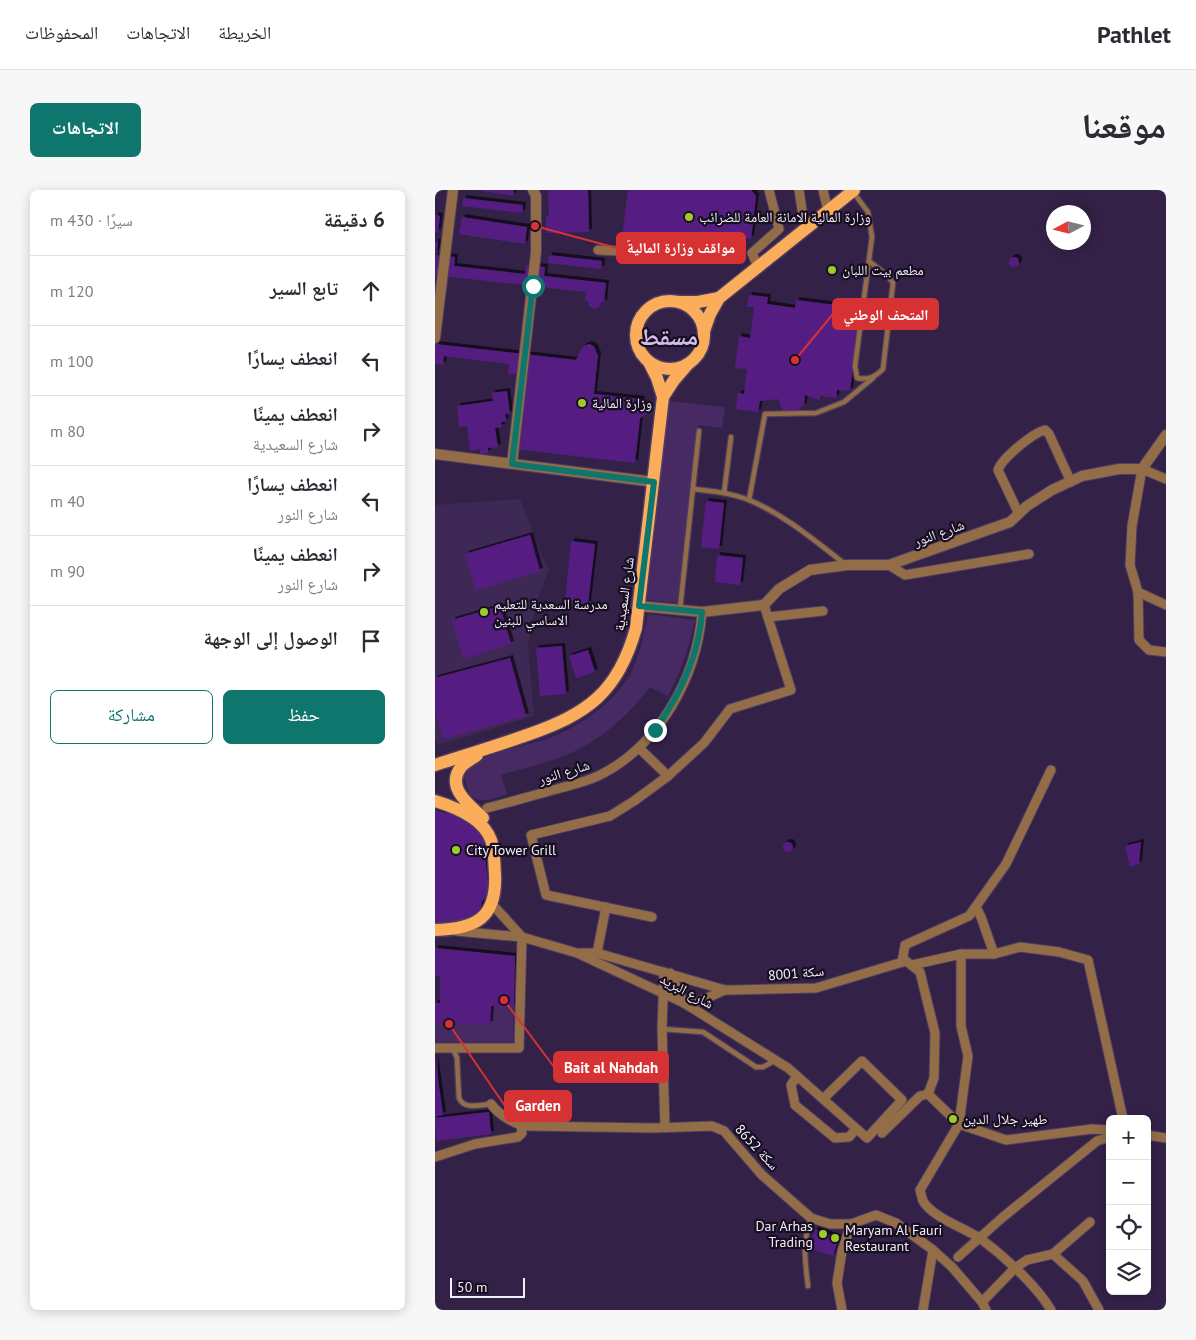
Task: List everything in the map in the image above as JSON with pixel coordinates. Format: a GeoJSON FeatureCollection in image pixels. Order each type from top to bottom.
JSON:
{"type":"FeatureCollection","features":[{"type":"Feature","properties":{"kind":"main road"},"geometry":{"type":"LineString","coordinates":[[703,331],[719,298],[853,191]]}},
{"type":"Feature","properties":{"kind":"main road"},"geometry":{"type":"LineString","coordinates":[[674,302],[685,305],[694,311],[700,320],[704,338],[701,350],[688,364],[668,369],[661,368],[649,362],[639,347],[637,332],[642,317],[650,308],[661,303],[674,302],[698,302],[719,298]]}},
{"type":"Feature","properties":{"kind":"main road","name":"شارع السعيدية"},"geometry":{"type":"LineString","coordinates":[[435,765],[557,724],[579,713],[593,703],[615,678],[624,664],[636,628],[663,397],[649,362]]}},
{"type":"Feature","properties":{"kind":"main road","name":"شارع السعيدية"},"geometry":{"type":"LineString","coordinates":[[663,397],[673,380],[688,364]]}},
{"type":"Feature","properties":{"kind":"main road"},"geometry":{"type":"LineString","coordinates":[[438,930],[470,925],[485,916],[492,904],[496,891],[494,854],[485,819],[459,794],[456,784],[457,774],[461,766],[483,750]]}},
{"type":"Feature","properties":{"kind":"main road"},"geometry":{"type":"LineString","coordinates":[[435,790],[440,803],[470,816],[490,838]]}},
{"type":"Feature","properties":{"kind":"street"},"geometry":{"type":"LineString","coordinates":[[435,338],[453,190]]}},
{"type":"Feature","properties":{"kind":"street"},"geometry":{"type":"LineString","coordinates":[[512,464],[536,252],[536,196],[533,190]]}},
{"type":"Feature","properties":{"kind":"street"},"geometry":{"type":"LineString","coordinates":[[759,267],[752,253],[779,229],[769,190]]}},
{"type":"Feature","properties":{"kind":"street"},"geometry":{"type":"LineString","coordinates":[[799,190],[802,210]]}},
{"type":"Feature","properties":{"kind":"street"},"geometry":{"type":"LineString","coordinates":[[823,190],[828,211]]}},
{"type":"Feature","properties":{"kind":"street"},"geometry":{"type":"LineString","coordinates":[[599,250],[638,252]]}},
{"type":"Feature","properties":{"kind":"street"},"geometry":{"type":"LineString","coordinates":[[1019,514],[998,470],[1000,464],[1006,458],[1038,432],[1045,430],[1049,434],[1071,482]]}},
{"type":"Feature","properties":{"kind":"street"},"geometry":{"type":"LineString","coordinates":[[1166,435],[1142,469],[1132,526],[1130,564],[1138,592],[1139,640],[1149,650],[1166,652]]}},
{"type":"Feature","properties":{"kind":"street"},"geometry":{"type":"LineString","coordinates":[[435,454],[654,482]]}},
{"type":"Feature","properties":{"kind":"street","name":"شارع النور"},"geometry":{"type":"LineString","coordinates":[[765,605],[779,589],[809,570],[847,565],[889,565],[1010,522],[1027,506],[1052,490],[1082,476],[1119,469],[1142,469]]}},
{"type":"Feature","properties":{"kind":"street"},"geometry":{"type":"LineString","coordinates":[[1142,469],[1166,478]]}},
{"type":"Feature","properties":{"kind":"street"},"geometry":{"type":"LineString","coordinates":[[889,565],[905,575],[1029,554]]}},
{"type":"Feature","properties":{"kind":"street"},"geometry":{"type":"LineString","coordinates":[[1138,592],[1166,605]]}},
{"type":"Feature","properties":{"kind":"street"},"geometry":{"type":"LineString","coordinates":[[639,606],[702,612],[765,605],[791,690],[730,709],[703,743],[668,776],[610,816],[531,835],[546,895],[652,917]]}},
{"type":"Feature","properties":{"kind":"street"},"geometry":{"type":"LineString","coordinates":[[768,617],[823,611]]}},
{"type":"Feature","properties":{"kind":"street","name":"شارع النور"},"geometry":{"type":"LineString","coordinates":[[487,808],[597,776],[639,748],[672,706],[683,683],[693,660],[701,629],[702,612]]}},
{"type":"Feature","properties":{"kind":"street"},"geometry":{"type":"LineString","coordinates":[[639,748],[668,776]]}},
{"type":"Feature","properties":{"kind":"street"},"geometry":{"type":"LineString","coordinates":[[928,1094],[934,1078],[935,1033],[919,972],[906,961],[902,962],[905,945],[969,916],[1006,864],[1051,770]]}},
{"type":"Feature","properties":{"kind":"street"},"geometry":{"type":"LineString","coordinates":[[435,1048],[519,1048],[522,937],[492,904]]}},
{"type":"Feature","properties":{"kind":"street"},"geometry":{"type":"LineString","coordinates":[[597,953],[605,907]]}},
{"type":"Feature","properties":{"kind":"street"},"geometry":{"type":"LineString","coordinates":[[976,907],[994,954]]}},
{"type":"Feature","properties":{"kind":"street","name":"شارع البريد"},"geometry":{"type":"LineString","coordinates":[[438,930],[522,937],[577,953],[663,993],[684,1003],[776,1060],[797,1076],[856,1129]]}},
{"type":"Feature","properties":{"kind":"street"},"geometry":{"type":"LineString","coordinates":[[912,965],[961,954],[994,954],[1020,947],[1059,952],[1088,960],[1122,1115]]}},
{"type":"Feature","properties":{"kind":"street","name":"سكة 8001"},"geometry":{"type":"LineString","coordinates":[[577,953],[597,953],[725,990],[816,988],[902,962]]}},
{"type":"Feature","properties":{"kind":"street"},"geometry":{"type":"LineString","coordinates":[[961,954],[961,1026],[968,1056],[959,1124],[920,1190],[923,1201],[933,1211],[980,1238],[1015,1268],[1047,1303],[1051,1310]]}},
{"type":"Feature","properties":{"kind":"street"},"geometry":{"type":"LineString","coordinates":[[665,1127],[663,993],[667,972]]}},
{"type":"Feature","properties":{"kind":"street"},"geometry":{"type":"LineString","coordinates":[[667,972],[684,1003],[700,1001],[725,990]]}},
{"type":"Feature","properties":{"kind":"street"},"geometry":{"type":"LineString","coordinates":[[797,1076],[791,1085],[795,1105],[835,1138],[849,1136],[856,1129],[867,1138],[902,1100],[862,1061],[823,1099]]}},
{"type":"Feature","properties":{"kind":"street"},"geometry":{"type":"LineString","coordinates":[[928,1094],[959,1124],[1006,1140],[1092,1129],[1106,1130]]}},
{"type":"Feature","properties":{"kind":"street"},"geometry":{"type":"LineString","coordinates":[[883,1133],[920,1096],[928,1094]]}},
{"type":"Feature","properties":{"kind":"street"},"geometry":{"type":"LineString","coordinates":[[435,1157],[475,1144],[518,1137],[522,1133],[521,1126],[495,1109],[491,1104]]}},
{"type":"Feature","properties":{"kind":"street","name":"سكة 8652"},"geometry":{"type":"LineString","coordinates":[[521,1126],[654,1128],[712,1126],[723,1131],[762,1175],[811,1218],[830,1224],[851,1224],[876,1215],[896,1223],[933,1250],[952,1267],[984,1306]]}},
{"type":"Feature","properties":{"kind":"street"},"geometry":{"type":"LineString","coordinates":[[1151,1136],[1166,1138]]}},
{"type":"Feature","properties":{"kind":"street"},"geometry":{"type":"LineString","coordinates":[[958,1257],[1003,1217],[1097,1142],[1106,1139]]}},
{"type":"Feature","properties":{"kind":"street"},"geometry":{"type":"LineString","coordinates":[[984,1306],[1015,1268],[1027,1260],[1053,1254],[1090,1222]]}},
{"type":"Feature","properties":{"kind":"street"},"geometry":{"type":"LineString","coordinates":[[842,1310],[837,1283],[842,1251],[851,1224]]}},
{"type":"Feature","properties":{"kind":"street"},"geometry":{"type":"LineString","coordinates":[[923,1310],[933,1250]]}},
{"type":"Feature","properties":{"kind":"street"},"geometry":{"type":"LineString","coordinates":[[1053,1254],[1083,1281],[1099,1310]]}},
{"type":"Feature","properties":{"kind":"lane"},"geometry":{"type":"LineString","coordinates":[[853,191],[868,212],[872,237],[855,366],[857,378],[866,379],[876,376]]}},
{"type":"Feature","properties":{"kind":"lane"},"geometry":{"type":"LineString","coordinates":[[749,500],[765,414],[816,413],[844,402],[883,368],[893,284],[888,276],[869,261]]}},
{"type":"Feature","properties":{"kind":"lane"},"geometry":{"type":"LineString","coordinates":[[679,610],[699,431]]}},
{"type":"Feature","properties":{"kind":"lane"},"geometry":{"type":"LineString","coordinates":[[724,493],[731,437]]}},
{"type":"Feature","properties":{"kind":"lane"},"geometry":{"type":"LineString","coordinates":[[693,489],[724,493],[749,500],[783,518],[847,565]]}},
{"type":"Feature","properties":{"kind":"lane"},"geometry":{"type":"LineString","coordinates":[[663,1029],[703,1032],[755,1067],[763,1067],[776,1060]]}},
{"type":"Feature","properties":{"kind":"lane"},"geometry":{"type":"LineString","coordinates":[[452,1048],[457,1058],[459,1098],[461,1103],[466,1106],[491,1104]]}},
{"type":"Feature","properties":{"kind":"lane"},"geometry":{"type":"LineString","coordinates":[[808,1286],[805,1235],[811,1218]]}},
{"type":"Feature","properties":{"kind":"shaded area"},"geometry":{"type":"Polygon","coordinates":[[[669,401],[725,407],[722,428],[698,425],[679,603],[647,600],[669,401]]]}},
{"type":"Feature","properties":{"kind":"shaded area","name":"مدرسة السعدية للتعليم الاساسي للبنين"},"geometry":{"type":"Polygon","coordinates":[[[520,499],[549,569],[536,603],[528,645],[534,716],[438,745],[435,741],[435,505],[520,499]]]}},
{"type":"Feature","properties":{"kind":"shaded area"},"geometry":{"type":"Polygon","coordinates":[[[648,614],[695,620],[684,659],[668,696],[650,687],[615,725],[594,741],[563,757],[501,775],[507,794],[487,800],[473,797],[469,793],[464,777],[470,767],[489,756],[549,738],[570,729],[609,701],[631,673],[641,644],[648,614]]]}},
{"type":"Feature","properties":{"kind":"shaded area"},"geometry":{"type":"Polygon","coordinates":[[[491,1006],[514,1006],[513,1042],[435,1042],[435,1023],[490,1024],[491,1006]]]}},
{"type":"Feature","properties":{"kind":"building"},"geometry":{"type":"Polygon","coordinates":[[[476,190],[514,190],[513,196],[476,190]]]}},
{"type":"Feature","properties":{"kind":"building"},"geometry":{"type":"Polygon","coordinates":[[[548,190],[588,190],[589,232],[546,233],[546,216],[549,216],[548,190]]]}},
{"type":"Feature","properties":{"kind":"building","name":"وزارة المالية الامانة العامة للضرائب"},"geometry":{"type":"Polygon","coordinates":[[[628,190],[751,190],[756,196],[751,239],[741,237],[739,250],[731,249],[727,255],[703,253],[703,249],[693,248],[694,243],[668,240],[667,245],[659,244],[658,248],[631,244],[631,240],[622,238],[628,190]]]}},
{"type":"Feature","properties":{"kind":"building"},"geometry":{"type":"Polygon","coordinates":[[[463,198],[523,205],[522,213],[462,206],[463,198]]]}},
{"type":"Feature","properties":{"kind":"building"},"geometry":{"type":"Polygon","coordinates":[[[435,215],[440,216],[438,232],[435,232],[435,215]]]}},
{"type":"Feature","properties":{"kind":"building"},"geometry":{"type":"Polygon","coordinates":[[[462,217],[527,227],[525,244],[459,234],[462,217]]]}},
{"type":"Feature","properties":{"kind":"building"},"geometry":{"type":"Polygon","coordinates":[[[435,242],[438,242],[436,254],[435,254],[435,242]]]}},
{"type":"Feature","properties":{"kind":"building"},"geometry":{"type":"Polygon","coordinates":[[[435,255],[455,257],[454,266],[525,274],[526,265],[545,267],[544,276],[606,283],[604,303],[602,302],[599,307],[594,309],[589,306],[588,301],[585,301],[586,292],[435,275],[435,255]]]}},
{"type":"Feature","properties":{"kind":"building"},"geometry":{"type":"Polygon","coordinates":[[[549,255],[602,261],[601,269],[548,263],[549,255]]]}},
{"type":"Feature","properties":{"kind":"building"},"geometry":{"type":"Polygon","coordinates":[[[1014,257],[1019,262],[1014,267],[1009,262],[1014,257]]]}},
{"type":"Feature","properties":{"kind":"building"},"geometry":{"type":"Polygon","coordinates":[[[749,295],[768,297],[767,304],[795,308],[796,300],[844,306],[842,324],[858,326],[850,391],[837,390],[836,398],[820,396],[820,400],[805,395],[804,405],[796,411],[788,412],[782,409],[778,399],[760,401],[758,412],[736,409],[738,393],[744,394],[747,369],[735,368],[739,336],[750,338],[754,307],[747,307],[749,295]]]}},
{"type":"Feature","properties":{"kind":"building","name":"وزارة المالية"},"geometry":{"type":"Polygon","coordinates":[[[435,344],[576,360],[583,346],[592,345],[598,354],[594,394],[642,399],[641,402],[648,408],[647,414],[640,418],[635,463],[515,449],[518,374],[508,374],[509,364],[444,356],[443,365],[435,364],[435,344]]]}},
{"type":"Feature","properties":{"kind":"building"},"geometry":{"type":"Polygon","coordinates":[[[507,391],[510,414],[505,414],[506,421],[501,422],[502,427],[495,428],[498,447],[488,448],[488,453],[480,454],[480,449],[470,451],[467,426],[459,427],[457,406],[493,401],[492,393],[507,391]]]}},
{"type":"Feature","properties":{"kind":"building"},"geometry":{"type":"Polygon","coordinates":[[[706,501],[724,503],[719,549],[701,547],[706,501]]]}},
{"type":"Feature","properties":{"kind":"building"},"geometry":{"type":"Polygon","coordinates":[[[530,535],[540,571],[476,590],[465,554],[530,535]]]}},
{"type":"Feature","properties":{"kind":"building"},"geometry":{"type":"Polygon","coordinates":[[[571,541],[595,544],[588,604],[565,602],[571,541]]]}},
{"type":"Feature","properties":{"kind":"building"},"geometry":{"type":"Polygon","coordinates":[[[717,555],[743,558],[740,585],[715,582],[717,555]]]}},
{"type":"Feature","properties":{"kind":"building"},"geometry":{"type":"Polygon","coordinates":[[[500,606],[511,644],[463,659],[452,620],[500,606]]]}},
{"type":"Feature","properties":{"kind":"building"},"geometry":{"type":"Polygon","coordinates":[[[562,646],[566,694],[540,696],[536,648],[562,646]]]}},
{"type":"Feature","properties":{"kind":"building"},"geometry":{"type":"Polygon","coordinates":[[[588,650],[595,672],[576,678],[569,656],[588,650]]]}},
{"type":"Feature","properties":{"kind":"building"},"geometry":{"type":"Polygon","coordinates":[[[510,658],[526,716],[443,739],[435,711],[435,678],[510,658]]]}},
{"type":"Feature","properties":{"kind":"building"},"geometry":{"type":"Polygon","coordinates":[[[435,810],[474,823],[483,835],[489,894],[482,901],[480,911],[473,919],[435,925],[435,810]]]}},
{"type":"Feature","properties":{"kind":"building"},"geometry":{"type":"Polygon","coordinates":[[[786,842],[790,842],[793,847],[792,851],[786,852],[783,849],[783,845],[786,842]]]}},
{"type":"Feature","properties":{"kind":"building"},"geometry":{"type":"Polygon","coordinates":[[[1141,842],[1139,864],[1130,867],[1125,846],[1141,842]]]}},
{"type":"Feature","properties":{"kind":"building"},"geometry":{"type":"Polygon","coordinates":[[[435,948],[515,956],[514,1006],[491,1006],[490,1024],[435,1023],[435,1003],[440,1003],[440,976],[435,976],[435,948]]]}},
{"type":"Feature","properties":{"kind":"building"},"geometry":{"type":"Polygon","coordinates":[[[435,1057],[443,1115],[435,1116],[435,1057]]]}},
{"type":"Feature","properties":{"kind":"building"},"geometry":{"type":"Polygon","coordinates":[[[489,1112],[491,1134],[436,1141],[435,1118],[489,1112]]]}},
{"type":"Feature","properties":{"kind":"building"},"geometry":{"type":"Polygon","coordinates":[[[815,1229],[839,1238],[833,1256],[809,1248],[815,1229]]]}},
{"type":"Feature","properties":{"kind":"place","name":"وزارة المالية الامانة العامة للضرائب"},"geometry":{"type":"Point","coordinates":[689,217]}},
{"type":"Feature","properties":{"kind":"place","name":"َمواقف وزارة المالية"},"geometry":{"type":"Point","coordinates":[535,226]}},
{"type":"Feature","properties":{"kind":"place","name":"مطعم بيت اللبان"},"geometry":{"type":"Point","coordinates":[832,270]}},
{"type":"Feature","properties":{"kind":"place","name":"المتحف الوطني"},"geometry":{"type":"Point","coordinates":[795,360]}},
{"type":"Feature","properties":{"kind":"place","name":"وزارة المالية"},"geometry":{"type":"Point","coordinates":[582,403]}},
{"type":"Feature","properties":{"kind":"place","name":"مدرسة السعدية للتعليم الاساسي للبنين"},"geometry":{"type":"Point","coordinates":[484,612]}},
{"type":"Feature","properties":{"kind":"place","name":"City Tower Grill"},"geometry":{"type":"Point","coordinates":[456,850]}},
{"type":"Feature","properties":{"kind":"place","name":"Bait al Nahdah"},"geometry":{"type":"Point","coordinates":[504,1000]}},
{"type":"Feature","properties":{"kind":"place","name":"Garden"},"geometry":{"type":"Point","coordinates":[449,1024]}},
{"type":"Feature","properties":{"kind":"place","name":"طهير جلال الدين"},"geometry":{"type":"Point","coordinates":[953,1119]}},
{"type":"Feature","properties":{"kind":"place","name":"Dar Arhas Trading"},"geometry":{"type":"Point","coordinates":[823,1234]}},
{"type":"Feature","properties":{"kind":"place","name":"Maryam Al Fauri Restaurant"},"geometry":{"type":"Point","coordinates":[835,1238]}},
{"type":"Feature","properties":{"kind":"district","name":"مسقط"},"geometry":{"type":"Point","coordinates":[669,337]}},
{"type":"Feature","properties":{"kind":"route"},"geometry":{"type":"LineString","coordinates":[[533,286],[512,464],[654,482],[639,606],[702,612],[701,629],[693,660],[672,706],[655,730]]}}]}
